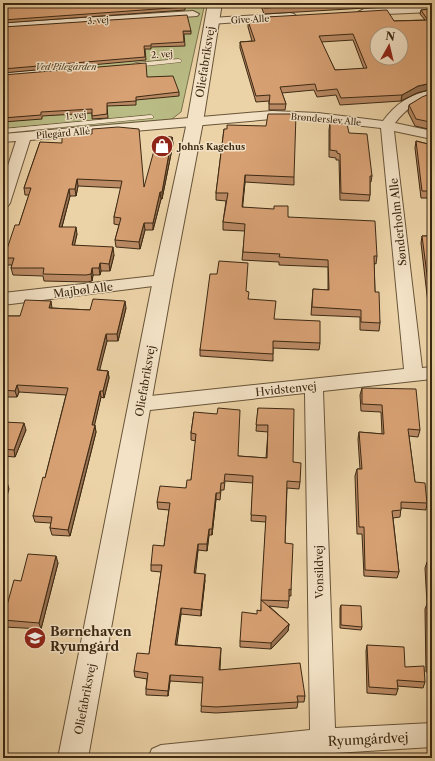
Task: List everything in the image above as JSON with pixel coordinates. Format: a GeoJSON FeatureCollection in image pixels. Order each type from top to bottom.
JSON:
{"type":"FeatureCollection","features":[{"type":"Feature","properties":{"kind":"street"},"geometry":{"type":"LineString","coordinates":[[353,13],[432,9]]}},
{"type":"Feature","properties":{"kind":"street","name":"Give Alle"},"geometry":{"type":"LineString","coordinates":[[206,12],[298,16]]}},
{"type":"Feature","properties":{"kind":"street","name":"3. vej"},"geometry":{"type":"LineString","coordinates":[[3,26],[206,12]]}},
{"type":"Feature","properties":{"kind":"street","name":"Oliefabriksvej"},"geometry":{"type":"LineString","coordinates":[[73,758],[163,280],[195,122],[206,12]]}},
{"type":"Feature","properties":{"kind":"street"},"geometry":{"type":"LineString","coordinates":[[387,125],[394,114],[409,102],[432,94]]}},
{"type":"Feature","properties":{"kind":"street","name":"Brønderslev Alle"},"geometry":{"type":"LineString","coordinates":[[195,122],[272,115],[318,117],[387,125],[432,135]]}},
{"type":"Feature","properties":{"kind":"street","name":"Pilegård Allé"},"geometry":{"type":"LineString","coordinates":[[3,138],[195,122]]}},
{"type":"Feature","properties":{"kind":"street","name":"Sønderholm Alle"},"geometry":{"type":"LineString","coordinates":[[387,125],[414,375]]}},
{"type":"Feature","properties":{"kind":"street"},"geometry":{"type":"LineString","coordinates":[[3,203],[24,137]]}},
{"type":"Feature","properties":{"kind":"street","name":"Majbøl Alle"},"geometry":{"type":"LineString","coordinates":[[3,299],[163,280]]}},
{"type":"Feature","properties":{"kind":"street","name":"Hvidstenvej"},"geometry":{"type":"LineString","coordinates":[[140,404],[432,373]]}},
{"type":"Feature","properties":{"kind":"street","name":"Vonsildvej"},"geometry":{"type":"LineString","coordinates":[[314,386],[323,750]]}},
{"type":"Feature","properties":{"kind":"street","name":"Ryumgårdvej"},"geometry":{"type":"LineString","coordinates":[[161,758],[323,750],[432,735]]}},
{"type":"Feature","properties":{"kind":"lane","name":"2. vej"},"geometry":{"type":"LineString","coordinates":[[126,65],[180,61]]}},
{"type":"Feature","properties":{"kind":"lane"},"geometry":{"type":"LineString","coordinates":[[3,75],[57,71]]}},
{"type":"Feature","properties":{"kind":"lane","name":"1. vej"},"geometry":{"type":"LineString","coordinates":[[3,131],[151,117]]}},
{"type":"Feature","properties":{"kind":"green space","name":"Ved Pilegården"},"geometry":{"type":"Polygon","coordinates":[[[3,3],[205,3],[181,112],[168,122],[3,135],[3,3]]]}},
{"type":"Feature","properties":{"kind":"building"},"geometry":{"type":"Polygon","coordinates":[[[3,3],[184,3],[185,7],[3,20],[3,3]]]}},
{"type":"Feature","properties":{"kind":"building"},"geometry":{"type":"Polygon","coordinates":[[[262,3],[356,3],[264,8],[262,3]]]}},
{"type":"Feature","properties":{"kind":"building"},"geometry":{"type":"Polygon","coordinates":[[[432,9],[432,19],[427,19],[421,10],[432,9]]]}},
{"type":"Feature","properties":{"kind":"building"},"geometry":{"type":"Polygon","coordinates":[[[387,10],[394,21],[432,20],[432,83],[418,86],[402,95],[341,98],[337,89],[317,91],[315,84],[280,87],[286,104],[269,104],[270,95],[256,96],[240,42],[255,41],[248,21],[268,20],[267,17],[387,10]],[[353,34],[319,36],[335,70],[367,68],[353,34]]]}},
{"type":"Feature","properties":{"kind":"building"},"geometry":{"type":"Polygon","coordinates":[[[187,15],[191,31],[183,31],[184,42],[151,44],[151,46],[144,46],[145,57],[3,69],[3,27],[187,15]]]}},
{"type":"Feature","properties":{"kind":"building"},"geometry":{"type":"Polygon","coordinates":[[[146,63],[147,77],[173,76],[179,92],[136,97],[136,101],[107,103],[107,114],[92,116],[92,109],[41,112],[41,115],[3,118],[3,75],[146,63]]]}},
{"type":"Feature","properties":{"kind":"building"},"geometry":{"type":"Polygon","coordinates":[[[432,93],[432,120],[430,120],[430,122],[416,119],[409,105],[432,93]]]}},
{"type":"Feature","properties":{"kind":"building"},"geometry":{"type":"Polygon","coordinates":[[[268,114],[296,114],[294,177],[245,175],[242,207],[274,209],[274,206],[288,206],[288,217],[375,221],[377,256],[374,256],[375,292],[379,292],[380,323],[361,322],[361,310],[312,307],[313,289],[329,290],[328,260],[279,257],[280,254],[243,252],[245,224],[223,222],[228,193],[216,193],[224,129],[227,129],[227,125],[266,126],[268,114]]]}},
{"type":"Feature","properties":{"kind":"building"},"geometry":{"type":"Polygon","coordinates":[[[330,123],[347,124],[349,133],[367,134],[372,176],[370,176],[370,195],[341,193],[340,154],[337,153],[337,151],[330,150],[330,123]]]}},
{"type":"Feature","properties":{"kind":"building"},"geometry":{"type":"Polygon","coordinates":[[[118,127],[139,129],[144,187],[158,136],[172,137],[162,192],[160,192],[153,223],[144,223],[139,242],[115,240],[121,218],[114,217],[122,181],[77,179],[75,189],[69,189],[59,227],[76,227],[72,245],[113,247],[109,264],[100,263],[99,268],[92,268],[91,274],[86,275],[43,274],[44,268],[11,268],[14,258],[4,258],[15,225],[19,225],[31,188],[24,188],[40,142],[62,143],[62,136],[92,134],[92,129],[118,127]]]}},
{"type":"Feature","properties":{"kind":"building"},"geometry":{"type":"Polygon","coordinates":[[[416,141],[432,145],[432,197],[430,191],[422,191],[416,141]]]}},
{"type":"Feature","properties":{"kind":"building"},"geometry":{"type":"Polygon","coordinates":[[[429,225],[432,225],[432,305],[422,236],[431,236],[429,225]]]}},
{"type":"Feature","properties":{"kind":"building"},"geometry":{"type":"Polygon","coordinates":[[[219,261],[248,263],[246,291],[249,292],[248,299],[276,301],[274,319],[320,321],[320,343],[273,341],[273,354],[200,350],[210,274],[217,274],[219,261]]]}},
{"type":"Feature","properties":{"kind":"building"},"geometry":{"type":"Polygon","coordinates":[[[93,299],[125,301],[117,334],[106,334],[97,370],[108,371],[103,391],[100,391],[92,425],[95,425],[68,530],[50,528],[52,517],[33,516],[43,477],[45,478],[68,388],[17,385],[15,391],[3,390],[3,316],[20,316],[25,300],[51,301],[49,308],[90,310],[93,299]]]}},
{"type":"Feature","properties":{"kind":"building"},"geometry":{"type":"Polygon","coordinates":[[[362,388],[416,389],[420,430],[408,429],[415,482],[425,483],[427,503],[401,502],[401,510],[392,511],[399,572],[365,570],[364,527],[359,527],[357,469],[362,469],[359,432],[384,434],[382,405],[362,404],[362,388]]]}},
{"type":"Feature","properties":{"kind":"building"},"geometry":{"type":"Polygon","coordinates":[[[218,408],[240,410],[238,456],[267,458],[268,425],[256,425],[258,408],[294,409],[293,462],[301,463],[300,482],[287,481],[285,543],[293,544],[291,590],[289,589],[289,601],[261,600],[266,516],[251,515],[253,476],[225,474],[224,483],[221,483],[220,493],[216,493],[212,529],[209,529],[207,544],[198,544],[194,573],[205,574],[201,610],[181,608],[175,645],[221,648],[219,670],[300,663],[305,696],[297,696],[298,702],[216,707],[201,706],[203,677],[170,675],[168,691],[146,689],[148,673],[134,671],[137,653],[149,654],[162,565],[151,565],[153,545],[164,546],[170,503],[157,502],[160,486],[186,488],[187,480],[191,480],[196,434],[191,433],[194,412],[217,414],[218,408]]]}},
{"type":"Feature","properties":{"kind":"building"},"geometry":{"type":"Polygon","coordinates":[[[3,422],[24,423],[14,450],[3,449],[3,422]]]}},
{"type":"Feature","properties":{"kind":"building"},"geometry":{"type":"Polygon","coordinates":[[[3,482],[7,482],[3,496],[3,482]]]}},
{"type":"Feature","properties":{"kind":"building"},"geometry":{"type":"Polygon","coordinates":[[[28,554],[56,556],[39,623],[3,620],[14,580],[21,581],[28,554]]]}},
{"type":"Feature","properties":{"kind":"building"},"geometry":{"type":"Polygon","coordinates":[[[427,562],[432,563],[432,666],[428,666],[427,603],[429,603],[427,562]]]}},
{"type":"Feature","properties":{"kind":"building"},"geometry":{"type":"Polygon","coordinates":[[[261,600],[289,624],[271,643],[240,641],[242,612],[257,614],[257,610],[261,611],[261,600]]]}},
{"type":"Feature","properties":{"kind":"building"},"geometry":{"type":"Polygon","coordinates":[[[341,605],[361,606],[362,627],[341,625],[341,605]]]}},
{"type":"Feature","properties":{"kind":"building"},"geometry":{"type":"Polygon","coordinates":[[[367,645],[404,647],[405,667],[424,666],[425,682],[397,680],[398,689],[369,687],[367,645]]]}},
{"type":"Feature","properties":{"kind":"place","name":"Johns Kagehus"},"geometry":{"type":"Point","coordinates":[162,146]}},
{"type":"Feature","properties":{"kind":"place","name":"Børnehaven Ryumgård"},"geometry":{"type":"Point","coordinates":[35,638]}}]}
